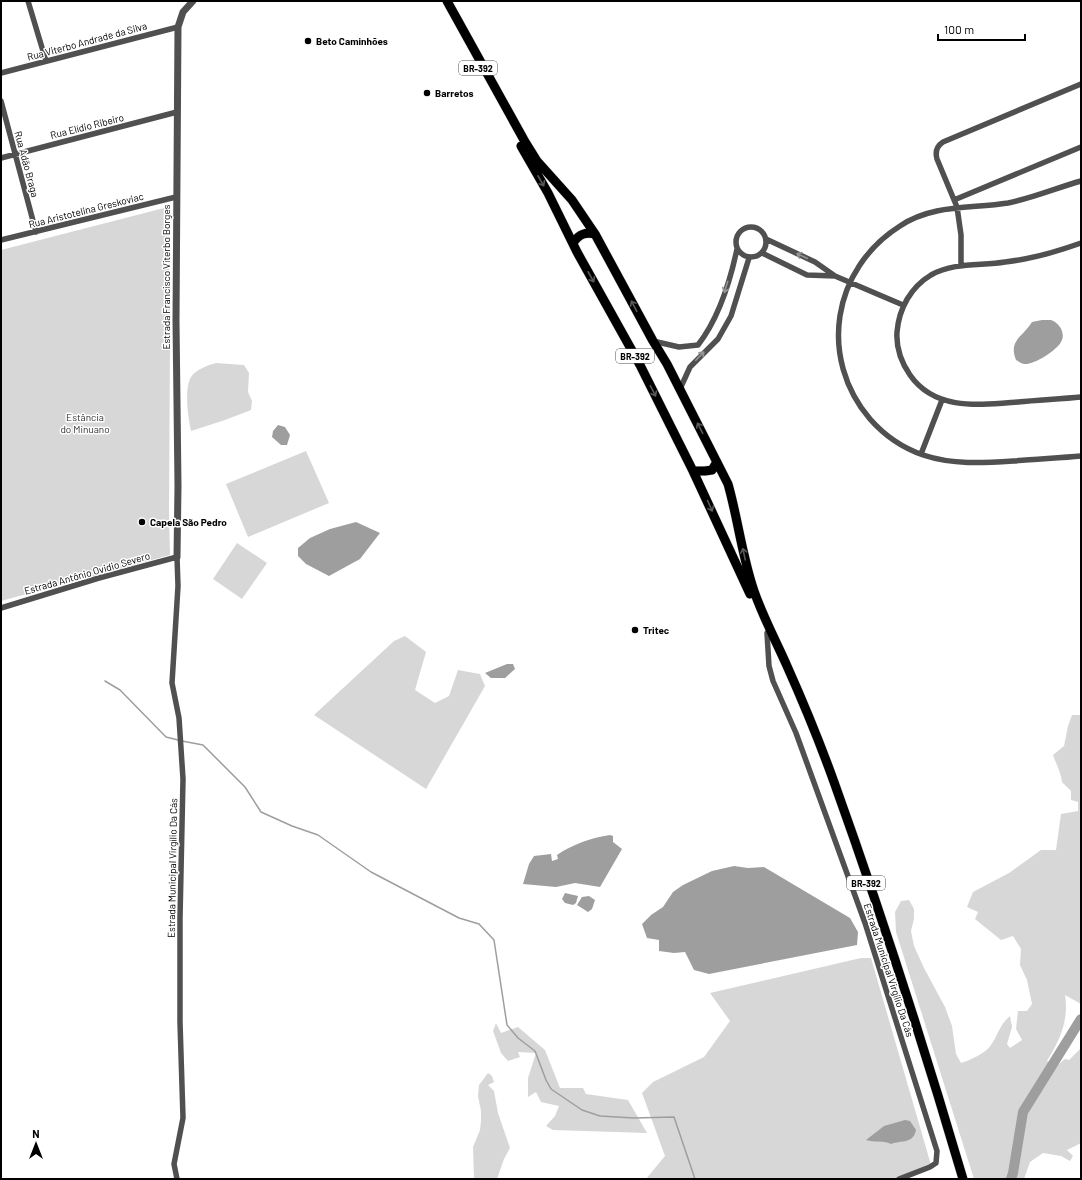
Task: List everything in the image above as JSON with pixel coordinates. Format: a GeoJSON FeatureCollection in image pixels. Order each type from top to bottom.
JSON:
{"type":"FeatureCollection","features":[{"type":"Feature","properties":{"kind":"highway","name":"BR-392"},"geometry":{"type":"LineString","coordinates":[[441,1],[548,193],[573,243],[637,359],[694,470],[767,633],[811,734],[872,902],[902,992],[960,1179]]}},
{"type":"Feature","properties":{"kind":"highway","name":"BR-392"},"geometry":{"type":"LineString","coordinates":[[447,1],[537,161],[572,200],[595,234],[652,341],[667,364],[728,484],[754,591],[797,688],[834,781],[894,954],[929,1064],[963,1179]]}},
{"type":"Feature","properties":{"kind":"highway"},"geometry":{"type":"LineString","coordinates":[[573,243],[578,236],[583,233],[595,234]]}},
{"type":"Feature","properties":{"kind":"highway"},"geometry":{"type":"LineString","coordinates":[[694,470],[712,470],[717,462]]}},
{"type":"Feature","properties":{"kind":"street"},"geometry":{"type":"LineString","coordinates":[[28,1],[46,61]]}},
{"type":"Feature","properties":{"kind":"street","name":"Estrada Francisco Viterbo Borges"},"geometry":{"type":"LineString","coordinates":[[177,557],[176,197],[178,27],[183,12],[193,1]]}},
{"type":"Feature","properties":{"kind":"street","name":"Rua Viterbo Andrade da Silva"},"geometry":{"type":"LineString","coordinates":[[1,73],[178,27]]}},
{"type":"Feature","properties":{"kind":"street"},"geometry":{"type":"LineString","coordinates":[[961,266],[961,235],[957,207],[936,157],[937,149],[941,144],[1081,84]]}},
{"type":"Feature","properties":{"kind":"street","name":"Rua Adão Braga"},"geometry":{"type":"LineString","coordinates":[[1,101],[36,232]]}},
{"type":"Feature","properties":{"kind":"street","name":"Rua Elídio Ribeiro"},"geometry":{"type":"LineString","coordinates":[[1,158],[177,112]]}},
{"type":"Feature","properties":{"kind":"street"},"geometry":{"type":"LineString","coordinates":[[954,200],[1081,147]]}},
{"type":"Feature","properties":{"kind":"street"},"geometry":{"type":"LineString","coordinates":[[1081,181],[1020,200],[985,206],[957,207],[928,213],[914,218],[889,233],[868,253],[859,265],[850,283],[842,305],[838,334],[841,362],[850,389],[874,424],[896,442],[921,454],[948,462],[975,464],[1081,456]]}},
{"type":"Feature","properties":{"kind":"street","name":"Rua Aristotelina Greskoviac"},"geometry":{"type":"LineString","coordinates":[[1,240],[176,197]]}},
{"type":"Feature","properties":{"kind":"street"},"geometry":{"type":"LineString","coordinates":[[652,341],[679,347],[698,345],[720,306],[737,249],[737,235],[746,228],[753,227],[760,230],[766,239],[815,262],[835,276],[903,305]]}},
{"type":"Feature","properties":{"kind":"street"},"geometry":{"type":"LineString","coordinates":[[737,249],[742,255],[749,258],[756,257],[762,253],[766,246],[766,239]]}},
{"type":"Feature","properties":{"kind":"street"},"geometry":{"type":"LineString","coordinates":[[1081,243],[1019,260],[961,266],[938,271],[913,290],[903,305],[899,318],[897,334],[899,350],[904,364],[912,377],[922,388],[942,400],[957,404],[979,405],[1081,397]]}},
{"type":"Feature","properties":{"kind":"street"},"geometry":{"type":"LineString","coordinates":[[762,253],[807,275],[835,276]]}},
{"type":"Feature","properties":{"kind":"street"},"geometry":{"type":"LineString","coordinates":[[680,389],[690,367],[718,339],[731,316],[749,258]]}},
{"type":"Feature","properties":{"kind":"street"},"geometry":{"type":"LineString","coordinates":[[921,454],[942,400]]}},
{"type":"Feature","properties":{"kind":"street","name":"Estrada Antônio Ovidio Severo"},"geometry":{"type":"LineString","coordinates":[[1,608],[99,578],[177,557]]}},
{"type":"Feature","properties":{"kind":"street","name":"Estrada Municipal Virgílio Da Cás"},"geometry":{"type":"LineString","coordinates":[[177,557],[178,586],[172,683],[179,718],[182,779],[180,1022],[183,1118],[174,1164],[177,1179]]}},
{"type":"Feature","properties":{"kind":"street","name":"Estrada Municipal Virgílio Da Cás"},"geometry":{"type":"LineString","coordinates":[[767,633],[769,666],[773,681],[796,733],[865,923],[937,1151],[936,1162],[930,1167],[899,1179]]}},
{"type":"Feature","properties":{"kind":"green space","name":"Estância do Minuano"},"geometry":{"type":"Polygon","coordinates":[[[168,207],[170,314],[165,326],[170,334],[170,555],[1,601],[1,250],[168,207]]]}},
{"type":"Feature","properties":{"kind":"green space"},"geometry":{"type":"Polygon","coordinates":[[[216,363],[244,365],[249,373],[248,392],[252,401],[251,410],[191,431],[187,403],[189,382],[195,372],[216,363]]]}},
{"type":"Feature","properties":{"kind":"green space"},"geometry":{"type":"Polygon","coordinates":[[[306,451],[329,503],[248,537],[226,484],[306,451]]]}},
{"type":"Feature","properties":{"kind":"green space"},"geometry":{"type":"Polygon","coordinates":[[[237,543],[267,563],[242,599],[213,579],[237,543]]]}},
{"type":"Feature","properties":{"kind":"green space"},"geometry":{"type":"Polygon","coordinates":[[[405,636],[426,652],[415,690],[435,703],[449,696],[458,670],[480,674],[485,686],[426,789],[314,715],[394,641],[405,636]]]}},
{"type":"Feature","properties":{"kind":"green space"},"geometry":{"type":"Polygon","coordinates":[[[1072,715],[1081,715],[1081,1004],[1065,995],[1066,1013],[1062,1030],[1047,1061],[1058,1065],[1065,1059],[1069,1060],[1081,1048],[1081,1143],[1067,1150],[1073,1156],[1070,1161],[1061,1156],[1043,1153],[1030,1162],[1024,1179],[974,1179],[896,932],[895,912],[901,901],[909,900],[914,909],[914,919],[911,931],[914,946],[945,1007],[952,1026],[956,1054],[961,1063],[985,1051],[993,1041],[1004,1022],[1010,1016],[1012,1027],[1007,1044],[1010,1048],[1022,1040],[1016,1029],[1018,1011],[1027,1011],[1032,1004],[1027,980],[1020,965],[1021,949],[1013,936],[1001,940],[975,919],[978,912],[967,907],[973,892],[1009,873],[1041,850],[1056,850],[1061,814],[1078,811],[1078,802],[1071,800],[1071,791],[1062,782],[1060,771],[1053,755],[1064,746],[1072,715]]]}},
{"type":"Feature","properties":{"kind":"green space"},"geometry":{"type":"Polygon","coordinates":[[[861,958],[871,958],[931,1165],[893,1179],[646,1179],[665,1156],[642,1093],[653,1082],[704,1057],[730,1021],[710,993],[861,958]]]}},
{"type":"Feature","properties":{"kind":"green space"},"geometry":{"type":"Polygon","coordinates":[[[496,1023],[501,1033],[518,1027],[545,1050],[560,1088],[583,1088],[586,1094],[628,1100],[647,1133],[553,1130],[546,1126],[555,1116],[559,1106],[541,1102],[536,1092],[528,1097],[528,1078],[536,1053],[518,1052],[520,1057],[508,1061],[501,1053],[493,1031],[496,1023]]]}},
{"type":"Feature","properties":{"kind":"green space"},"geometry":{"type":"Polygon","coordinates":[[[488,1073],[492,1076],[494,1082],[488,1085],[494,1091],[498,1113],[510,1148],[504,1159],[497,1179],[474,1179],[473,1147],[480,1130],[481,1121],[478,1096],[479,1085],[488,1073]]]}},
{"type":"Feature","properties":{"kind":"shaded area"},"geometry":{"type":"Polygon","coordinates":[[[1042,320],[1054,321],[1059,326],[1063,336],[1061,342],[1055,349],[1039,360],[1028,364],[1022,364],[1016,360],[1014,353],[1015,343],[1032,322],[1042,320]]]}},
{"type":"Feature","properties":{"kind":"shaded area"},"geometry":{"type":"Polygon","coordinates":[[[278,425],[285,427],[290,435],[287,445],[281,445],[272,437],[273,431],[278,425]]]}},
{"type":"Feature","properties":{"kind":"shaded area"},"geometry":{"type":"Polygon","coordinates":[[[356,522],[380,533],[360,559],[329,576],[306,564],[298,556],[298,548],[310,538],[330,529],[356,522]]]}},
{"type":"Feature","properties":{"kind":"shaded area"},"geometry":{"type":"Polygon","coordinates":[[[507,664],[513,664],[515,669],[505,678],[491,678],[485,673],[507,664]]]}},
{"type":"Feature","properties":{"kind":"shaded area"},"geometry":{"type":"Polygon","coordinates":[[[610,835],[613,836],[613,842],[622,849],[600,887],[575,883],[556,887],[523,884],[529,864],[534,856],[551,854],[552,861],[558,859],[557,855],[563,851],[576,845],[610,835]]]}},
{"type":"Feature","properties":{"kind":"shaded area"},"geometry":{"type":"Polygon","coordinates":[[[734,866],[748,868],[764,867],[850,918],[858,932],[857,945],[709,974],[694,970],[685,952],[674,953],[659,951],[659,940],[647,938],[642,924],[651,915],[663,907],[673,892],[683,885],[712,871],[734,866]]]}},
{"type":"Feature","properties":{"kind":"shaded area"},"geometry":{"type":"Polygon","coordinates":[[[565,893],[578,896],[576,903],[573,905],[565,903],[562,899],[565,893]]]}},
{"type":"Feature","properties":{"kind":"shaded area"},"geometry":{"type":"Polygon","coordinates":[[[589,896],[595,900],[592,909],[588,912],[577,905],[582,897],[589,896]]]}},
{"type":"Feature","properties":{"kind":"shaded area"},"geometry":{"type":"Polygon","coordinates":[[[905,1120],[910,1121],[916,1130],[915,1134],[910,1140],[891,1144],[866,1140],[884,1126],[905,1120]]]}},
{"type":"Feature","properties":{"kind":"waterway"},"geometry":{"type":"LineString","coordinates":[[105,681],[120,690],[166,737],[178,740]]}},
{"type":"Feature","properties":{"kind":"waterway"},"geometry":{"type":"LineString","coordinates":[[182,741],[203,745],[245,787],[261,812],[292,826],[318,835],[371,872],[459,918],[479,924],[494,940],[507,1025],[518,1038],[535,1051],[551,1089],[582,1110],[600,1116],[634,1118],[674,1117],[695,1179]]}},
{"type":"Feature","properties":{"kind":"waterway"},"geometry":{"type":"LineString","coordinates":[[1011,1179],[1023,1112],[1081,1019]]}},
{"type":"Feature","properties":{"kind":"place","name":"Beto Caminhões"},"geometry":{"type":"Point","coordinates":[308,41]}},
{"type":"Feature","properties":{"kind":"place","name":"Barretos"},"geometry":{"type":"Point","coordinates":[427,93]}},
{"type":"Feature","properties":{"kind":"place","name":"Capela São Pedro"},"geometry":{"type":"Point","coordinates":[142,522]}},
{"type":"Feature","properties":{"kind":"place","name":"Tritec"},"geometry":{"type":"Point","coordinates":[635,630]}}]}
